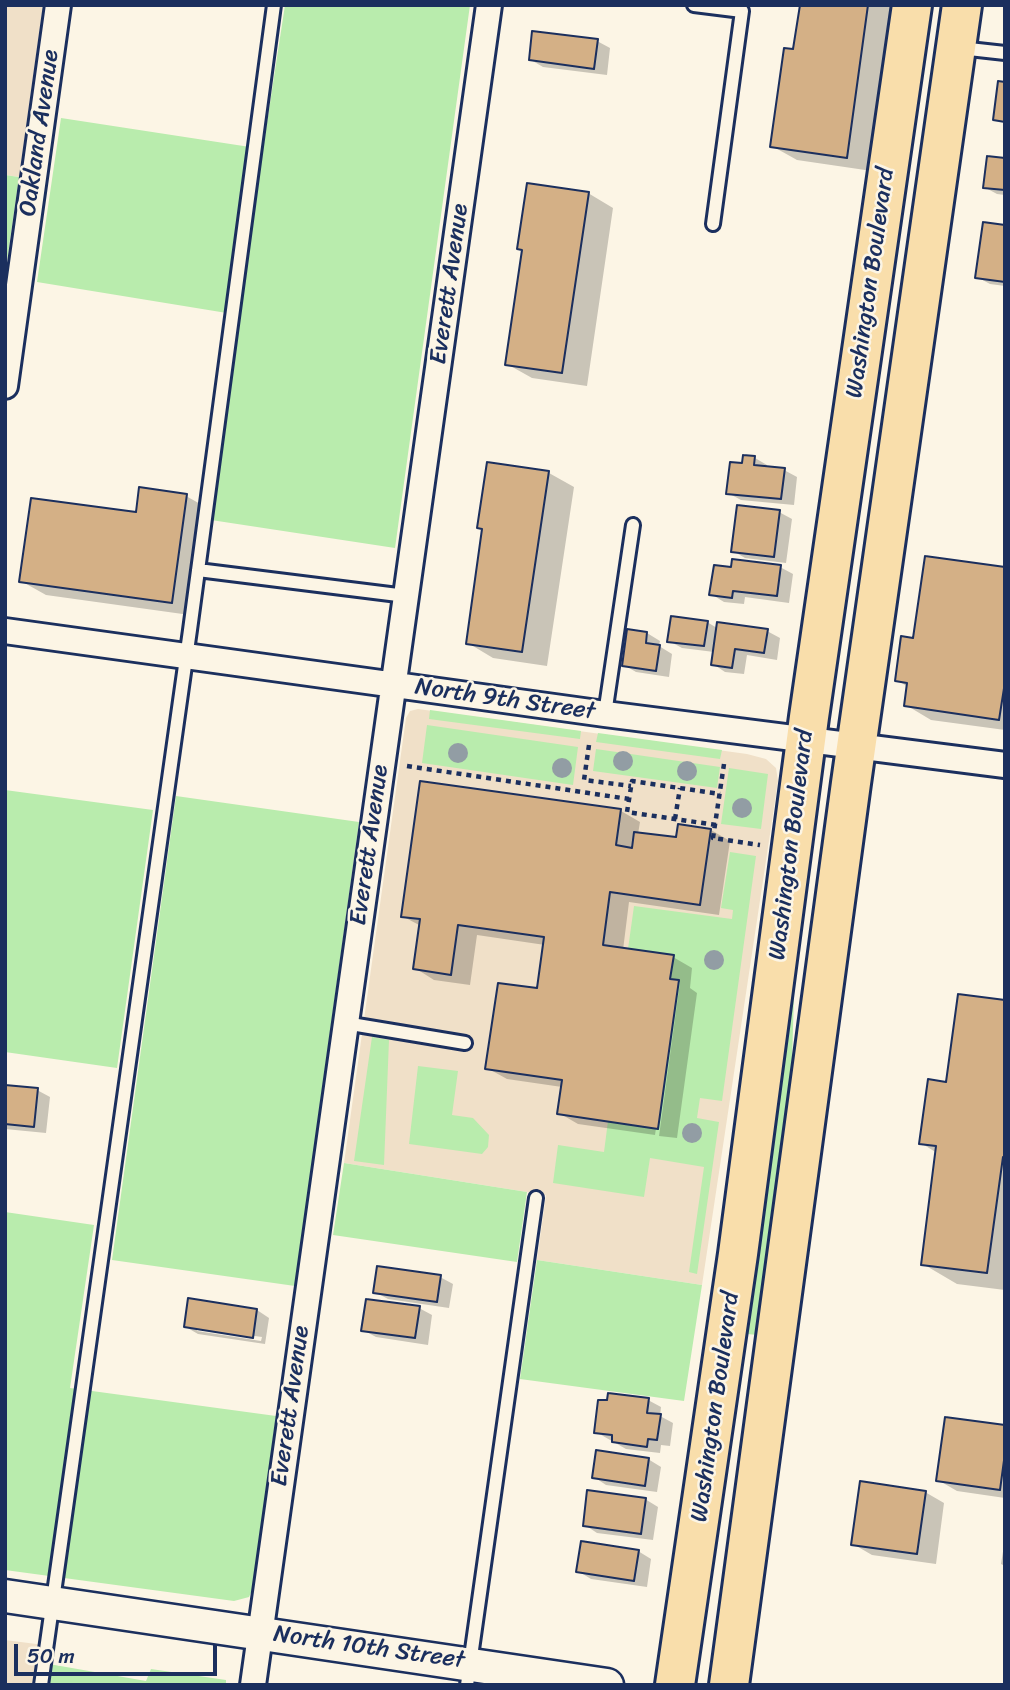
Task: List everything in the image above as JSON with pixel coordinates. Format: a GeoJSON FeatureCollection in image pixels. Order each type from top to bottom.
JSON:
{"type":"FeatureCollection","features":[{"type":"Feature","properties":{"kind":"main road","name":"Washington Boulevard"},"geometry":{"type":"LineString","coordinates":[[676,1685],[738,1254],[806,740],[912,5]]}},
{"type":"Feature","properties":{"kind":"main road","name":"Washington Boulevard"},"geometry":{"type":"LineString","coordinates":[[729,1685],[856,746],[962,5]]}},
{"type":"Feature","properties":{"kind":"street","name":"Oakland Avenue"},"geometry":{"type":"LineString","coordinates":[[5,386],[58,5]]}},
{"type":"Feature","properties":{"kind":"street","name":"Everett Avenue"},"geometry":{"type":"LineString","coordinates":[[253,1685],[489,5]]}},
{"type":"Feature","properties":{"kind":"street","name":"North 9th Street"},"geometry":{"type":"LineString","coordinates":[[5,631],[606,714],[1005,765]]}},
{"type":"Feature","properties":{"kind":"street","name":"North 10th Street"},"geometry":{"type":"LineString","coordinates":[[5,1596],[260,1633],[469,1674],[607,1685]]}},
{"type":"Feature","properties":{"kind":"lane"},"geometry":{"type":"LineString","coordinates":[[41,1685],[187,655],[274,5]]}},
{"type":"Feature","properties":{"kind":"lane"},"geometry":{"type":"LineString","coordinates":[[694,5],[742,11],[713,225]]}},
{"type":"Feature","properties":{"kind":"lane"},"geometry":{"type":"LineString","coordinates":[[956,47],[1005,54]]}},
{"type":"Feature","properties":{"kind":"lane"},"geometry":{"type":"LineString","coordinates":[[606,714],[633,525]]}},
{"type":"Feature","properties":{"kind":"lane"},"geometry":{"type":"LineString","coordinates":[[198,570],[406,596]]}},
{"type":"Feature","properties":{"kind":"lane"},"geometry":{"type":"LineString","coordinates":[[345,1023],[465,1043]]}},
{"type":"Feature","properties":{"kind":"lane"},"geometry":{"type":"LineString","coordinates":[[469,1674],[536,1198]]}},
{"type":"Feature","properties":{"kind":"path"},"geometry":{"type":"LineString","coordinates":[[589,745],[584,780],[631,786]]}},
{"type":"Feature","properties":{"kind":"path"},"geometry":{"type":"LineString","coordinates":[[724,764],[713,838],[762,845]]}},
{"type":"Feature","properties":{"kind":"path"},"geometry":{"type":"LineString","coordinates":[[407,766],[629,799]]}},
{"type":"Feature","properties":{"kind":"path"},"geometry":{"type":"LineString","coordinates":[[716,825],[627,812],[632,781],[720,794]]}},
{"type":"Feature","properties":{"kind":"path"},"geometry":{"type":"LineString","coordinates":[[675,819],[680,788]]}},
{"type":"Feature","properties":{"kind":"shaded area"},"geometry":{"type":"Polygon","coordinates":[[[5,5],[43,5],[19,177],[5,175],[5,5]]]}},
{"type":"Feature","properties":{"kind":"shaded area"},"geometry":{"type":"Polygon","coordinates":[[[418,709],[747,754],[766,759],[776,768],[778,781],[702,1285],[537,1260],[546,1195],[344,1163],[406,718],[410,711],[418,709]]]}},
{"type":"Feature","properties":{"kind":"shaded area"},"geometry":{"type":"Polygon","coordinates":[[[5,1640],[52,1646],[46,1685],[5,1685],[5,1640]]]}},
{"type":"Feature","properties":{"kind":"green space"},"geometry":{"type":"Polygon","coordinates":[[[285,5],[470,5],[395,548],[211,520],[239,315],[37,282],[61,118],[263,149],[285,5]]]}},
{"type":"Feature","properties":{"kind":"green space"},"geometry":{"type":"Polygon","coordinates":[[[5,175],[19,177],[5,275],[5,175]]]}},
{"type":"Feature","properties":{"kind":"green space"},"geometry":{"type":"Polygon","coordinates":[[[430,710],[581,731],[580,739],[429,719],[430,710]]]}},
{"type":"Feature","properties":{"kind":"green space"},"geometry":{"type":"Polygon","coordinates":[[[427,725],[578,747],[573,785],[422,763],[427,725]]]}},
{"type":"Feature","properties":{"kind":"green space"},"geometry":{"type":"Polygon","coordinates":[[[598,733],[722,750],[720,759],[596,742],[598,733]]]}},
{"type":"Feature","properties":{"kind":"green space"},"geometry":{"type":"Polygon","coordinates":[[[596,749],[720,767],[717,788],[593,771],[596,749]]]}},
{"type":"Feature","properties":{"kind":"green space"},"geometry":{"type":"Polygon","coordinates":[[[729,768],[768,774],[761,829],[721,824],[729,768]]]}},
{"type":"Feature","properties":{"kind":"green space"},"geometry":{"type":"Polygon","coordinates":[[[5,790],[153,810],[117,1068],[5,1052],[5,790]]]}},
{"type":"Feature","properties":{"kind":"green space"},"geometry":{"type":"Polygon","coordinates":[[[176,796],[359,822],[295,1286],[112,1260],[176,796]]]}},
{"type":"Feature","properties":{"kind":"green space"},"geometry":{"type":"Polygon","coordinates":[[[730,852],[756,856],[722,1101],[700,1098],[697,1118],[719,1122],[697,1274],[689,1272],[704,1167],[650,1158],[644,1197],[553,1183],[558,1145],[604,1152],[608,1121],[658,1128],[679,981],[670,979],[673,955],[628,949],[634,906],[732,919],[733,910],[721,908],[730,852]]]}},
{"type":"Feature","properties":{"kind":"green space"},"geometry":{"type":"Polygon","coordinates":[[[783,993],[794,995],[792,1061],[758,1335],[747,1334],[746,1288],[783,993]]]}},
{"type":"Feature","properties":{"kind":"green space"},"geometry":{"type":"Polygon","coordinates":[[[372,1037],[389,1040],[384,1165],[354,1161],[372,1037]]]}},
{"type":"Feature","properties":{"kind":"green space"},"geometry":{"type":"Polygon","coordinates":[[[418,1066],[458,1071],[452,1115],[473,1118],[489,1135],[488,1147],[482,1154],[409,1144],[418,1066]]]}},
{"type":"Feature","properties":{"kind":"green space"},"geometry":{"type":"Polygon","coordinates":[[[344,1163],[527,1192],[517,1262],[333,1235],[344,1163]]]}},
{"type":"Feature","properties":{"kind":"green space"},"geometry":{"type":"Polygon","coordinates":[[[5,1212],[94,1225],[70,1388],[276,1416],[253,1588],[249,1597],[234,1601],[5,1570],[5,1212]]]}},
{"type":"Feature","properties":{"kind":"green space"},"geometry":{"type":"Polygon","coordinates":[[[537,1260],[702,1285],[684,1401],[520,1379],[537,1260]]]}},
{"type":"Feature","properties":{"kind":"green space"},"geometry":{"type":"Polygon","coordinates":[[[49,1664],[146,1681],[151,1669],[226,1680],[226,1685],[46,1685],[49,1664]]]}},
{"type":"Feature","properties":{"kind":"building"},"geometry":{"type":"Polygon","coordinates":[[[800,5],[868,5],[847,158],[770,147],[784,48],[793,49],[800,5]]]}},
{"type":"Feature","properties":{"kind":"building"},"geometry":{"type":"Polygon","coordinates":[[[532,31],[598,39],[594,69],[529,60],[532,31]]]}},
{"type":"Feature","properties":{"kind":"building"},"geometry":{"type":"Polygon","coordinates":[[[998,81],[1005,82],[1005,122],[993,120],[998,81]]]}},
{"type":"Feature","properties":{"kind":"building"},"geometry":{"type":"Polygon","coordinates":[[[987,156],[1005,158],[1005,190],[983,188],[987,156]]]}},
{"type":"Feature","properties":{"kind":"building"},"geometry":{"type":"Polygon","coordinates":[[[527,183],[589,192],[562,373],[505,365],[522,250],[517,249],[527,183]]]}},
{"type":"Feature","properties":{"kind":"building"},"geometry":{"type":"Polygon","coordinates":[[[983,222],[1005,225],[1005,282],[975,278],[983,222]]]}},
{"type":"Feature","properties":{"kind":"building"},"geometry":{"type":"Polygon","coordinates":[[[743,455],[755,456],[754,465],[785,468],[781,499],[726,494],[730,462],[742,463],[743,455]]]}},
{"type":"Feature","properties":{"kind":"building"},"geometry":{"type":"Polygon","coordinates":[[[487,462],[549,471],[522,652],[466,644],[482,529],[477,528],[487,462]]]}},
{"type":"Feature","properties":{"kind":"building"},"geometry":{"type":"Polygon","coordinates":[[[139,487],[187,494],[172,603],[19,582],[31,498],[136,512],[139,487]]]}},
{"type":"Feature","properties":{"kind":"building"},"geometry":{"type":"Polygon","coordinates":[[[737,505],[780,510],[774,557],[731,552],[737,505]]]}},
{"type":"Feature","properties":{"kind":"building"},"geometry":{"type":"Polygon","coordinates":[[[925,556],[1005,567],[1005,682],[999,720],[904,706],[907,683],[895,681],[901,636],[913,638],[925,556]]]}},
{"type":"Feature","properties":{"kind":"building"},"geometry":{"type":"Polygon","coordinates":[[[732,559],[781,565],[777,596],[733,591],[732,598],[709,595],[714,565],[731,567],[732,559]]]}},
{"type":"Feature","properties":{"kind":"building"},"geometry":{"type":"Polygon","coordinates":[[[671,616],[708,621],[704,646],[667,642],[671,616]]]}},
{"type":"Feature","properties":{"kind":"building"},"geometry":{"type":"Polygon","coordinates":[[[717,622],[768,629],[764,653],[735,649],[732,668],[711,665],[717,622]]]}},
{"type":"Feature","properties":{"kind":"building"},"geometry":{"type":"Polygon","coordinates":[[[627,629],[647,632],[646,643],[660,645],[656,671],[622,666],[627,629]]]}},
{"type":"Feature","properties":{"kind":"building"},"geometry":{"type":"Polygon","coordinates":[[[420,781],[621,809],[616,845],[632,848],[634,832],[676,837],[678,824],[711,829],[700,905],[610,892],[603,945],[674,955],[670,979],[679,980],[658,1129],[557,1114],[562,1080],[485,1069],[498,983],[537,988],[544,937],[458,925],[451,975],[413,969],[420,919],[401,917],[420,781]]]}},
{"type":"Feature","properties":{"kind":"building"},"geometry":{"type":"Polygon","coordinates":[[[958,994],[1005,1000],[1005,1157],[987,1273],[921,1265],[936,1146],[919,1144],[928,1079],[946,1082],[958,994]]]}},
{"type":"Feature","properties":{"kind":"building"},"geometry":{"type":"Polygon","coordinates":[[[5,1085],[38,1088],[34,1127],[5,1124],[5,1085]]]}},
{"type":"Feature","properties":{"kind":"building"},"geometry":{"type":"Polygon","coordinates":[[[377,1266],[441,1275],[437,1302],[373,1293],[377,1266]]]}},
{"type":"Feature","properties":{"kind":"building"},"geometry":{"type":"Polygon","coordinates":[[[188,1298],[257,1309],[253,1338],[184,1327],[188,1298]]]}},
{"type":"Feature","properties":{"kind":"building"},"geometry":{"type":"Polygon","coordinates":[[[366,1299],[420,1306],[415,1338],[361,1331],[366,1299]]]}},
{"type":"Feature","properties":{"kind":"building"},"geometry":{"type":"Polygon","coordinates":[[[608,1393],[649,1398],[647,1413],[661,1414],[657,1440],[648,1439],[647,1447],[612,1442],[612,1435],[594,1433],[598,1400],[607,1400],[608,1393]]]}},
{"type":"Feature","properties":{"kind":"building"},"geometry":{"type":"Polygon","coordinates":[[[945,1417],[1005,1425],[1005,1453],[1000,1490],[936,1481],[945,1417]]]}},
{"type":"Feature","properties":{"kind":"building"},"geometry":{"type":"Polygon","coordinates":[[[596,1450],[649,1458],[645,1486],[592,1478],[596,1450]]]}},
{"type":"Feature","properties":{"kind":"building"},"geometry":{"type":"Polygon","coordinates":[[[860,1481],[926,1491],[917,1554],[851,1545],[860,1481]]]}},
{"type":"Feature","properties":{"kind":"building"},"geometry":{"type":"Polygon","coordinates":[[[587,1490],[646,1498],[641,1534],[583,1526],[587,1490]]]}},
{"type":"Feature","properties":{"kind":"building"},"geometry":{"type":"Polygon","coordinates":[[[581,1541],[639,1550],[634,1581],[576,1572],[581,1541]]]}}]}
